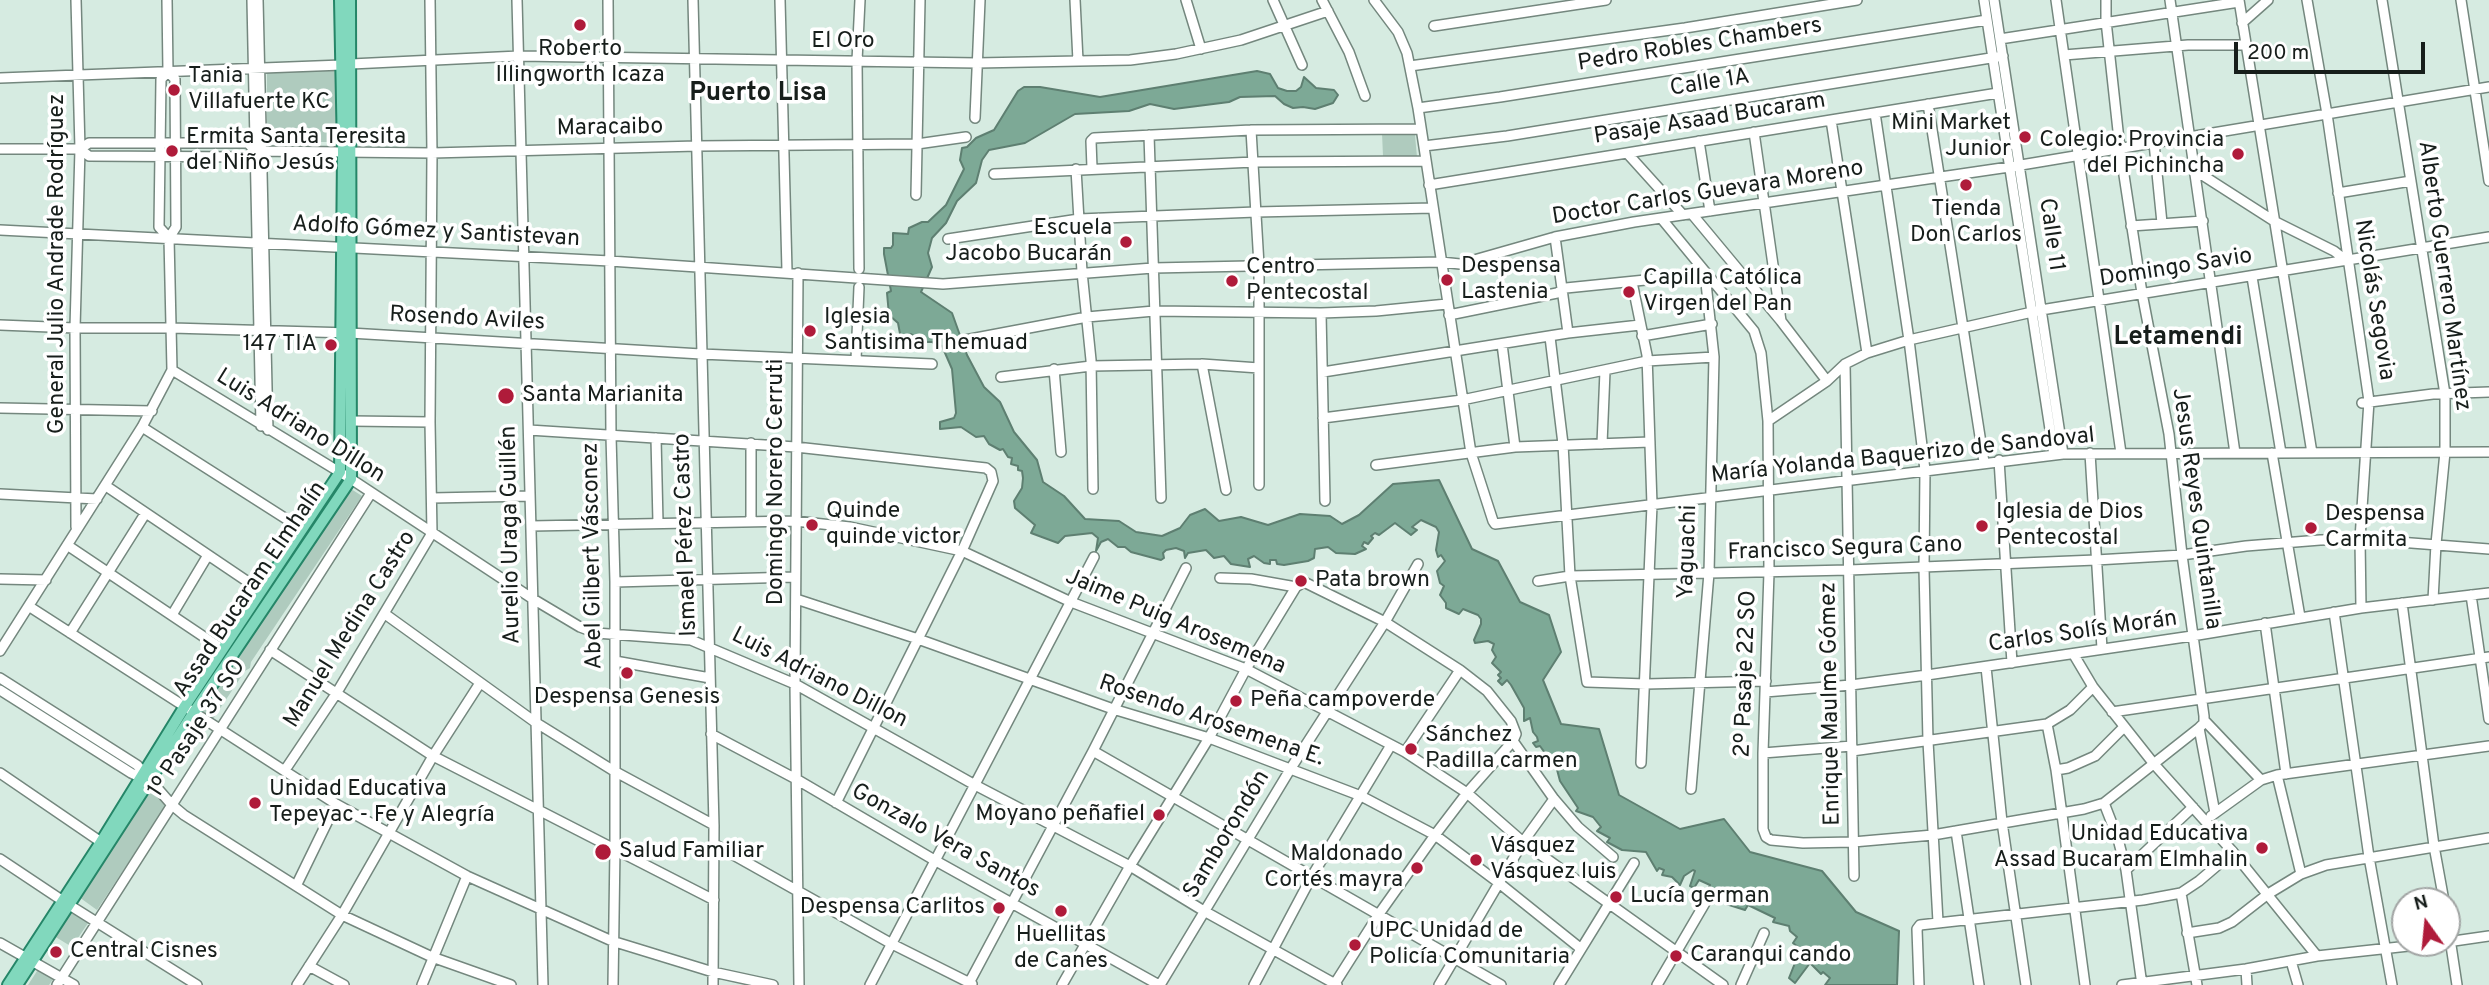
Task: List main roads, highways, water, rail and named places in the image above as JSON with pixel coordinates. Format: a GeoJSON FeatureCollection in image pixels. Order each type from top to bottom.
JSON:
{"type":"FeatureCollection","features":[{"type":"Feature","properties":{"kind":"main road"},"geometry":{"type":"LineString","coordinates":[[340,0],[347,65]]}},
{"type":"Feature","properties":{"kind":"main road","name":"Assad Bucaram Elmhalín"},"geometry":{"type":"LineString","coordinates":[[8,985],[29,959],[66,903],[190,709],[351,479],[346,332],[347,65],[350,0]]}},
{"type":"Feature","properties":{"kind":"main road"},"geometry":{"type":"LineString","coordinates":[[190,709],[222,649],[340,472],[346,332]]}},
{"type":"Feature","properties":{"kind":"main road"},"geometry":{"type":"LineString","coordinates":[[66,903],[101,842],[146,777]]}},
{"type":"Feature","properties":{"kind":"main road","name":"Assad Bucaram Elmhalín"},"geometry":{"type":"LineString","coordinates":[[17,985],[29,959]]}},
{"type":"Feature","properties":{"kind":"place","name":"Roberto Illingworth Icaza"},"geometry":{"type":"Point","coordinates":[580,25]}},
{"type":"Feature","properties":{"kind":"place","name":"Tania Villafuerte KC"},"geometry":{"type":"Point","coordinates":[174,90]}},
{"type":"Feature","properties":{"kind":"place","name":"Mini Market Junior"},"geometry":{"type":"Point","coordinates":[2025,137]}},
{"type":"Feature","properties":{"kind":"place","name":"Ermita Santa Teresita del Niño Jesús"},"geometry":{"type":"Point","coordinates":[172,151]}},
{"type":"Feature","properties":{"kind":"place","name":"Colegio: Provincia del Pichincha"},"geometry":{"type":"Point","coordinates":[2238,154]}},
{"type":"Feature","properties":{"kind":"place","name":"Tienda Don Carlos"},"geometry":{"type":"Point","coordinates":[1966,185]}},
{"type":"Feature","properties":{"kind":"place","name":"Escuela Jacobo Bucarán"},"geometry":{"type":"Point","coordinates":[1126,242]}},
{"type":"Feature","properties":{"kind":"place","name":"Despensa Lastenia"},"geometry":{"type":"Point","coordinates":[1447,280]}},
{"type":"Feature","properties":{"kind":"place","name":"Centro Pentecostal"},"geometry":{"type":"Point","coordinates":[1232,281]}},
{"type":"Feature","properties":{"kind":"place","name":"Capilla Católica Virgen del Pan"},"geometry":{"type":"Point","coordinates":[1629,292]}},
{"type":"Feature","properties":{"kind":"place","name":"Iglesia Santisima Themuad"},"geometry":{"type":"Point","coordinates":[810,331]}},
{"type":"Feature","properties":{"kind":"place","name":"147 TIA"},"geometry":{"type":"Point","coordinates":[331,345]}},
{"type":"Feature","properties":{"kind":"place","name":"Santa Marianita"},"geometry":{"type":"Point","coordinates":[506,396]}},
{"type":"Feature","properties":{"kind":"place","name":"Quinde quinde victor"},"geometry":{"type":"Point","coordinates":[812,525]}},
{"type":"Feature","properties":{"kind":"place","name":"Iglesia de Dios Pentecostal"},"geometry":{"type":"Point","coordinates":[1982,526]}},
{"type":"Feature","properties":{"kind":"place","name":"Despensa Carmita"},"geometry":{"type":"Point","coordinates":[2311,528]}},
{"type":"Feature","properties":{"kind":"place","name":"Pata brown"},"geometry":{"type":"Point","coordinates":[1301,581]}},
{"type":"Feature","properties":{"kind":"place","name":"Despensa Genesis"},"geometry":{"type":"Point","coordinates":[627,673]}},
{"type":"Feature","properties":{"kind":"place","name":"Peña campoverde"},"geometry":{"type":"Point","coordinates":[1236,701]}},
{"type":"Feature","properties":{"kind":"place","name":"Sánchez Padilla carmen"},"geometry":{"type":"Point","coordinates":[1411,749]}},
{"type":"Feature","properties":{"kind":"place","name":"Unidad Educativa Tepeyac - Fe y Alegría"},"geometry":{"type":"Point","coordinates":[255,803]}},
{"type":"Feature","properties":{"kind":"place","name":"Moyano peñafiel"},"geometry":{"type":"Point","coordinates":[1159,815]}},
{"type":"Feature","properties":{"kind":"place","name":"Unidad Educativa Assad Bucaram Elmhalin"},"geometry":{"type":"Point","coordinates":[2262,848]}},
{"type":"Feature","properties":{"kind":"place","name":"Salud Familiar"},"geometry":{"type":"Point","coordinates":[603,852]}},
{"type":"Feature","properties":{"kind":"place","name":"Vásquez Vásquez luis"},"geometry":{"type":"Point","coordinates":[1476,860]}},
{"type":"Feature","properties":{"kind":"place","name":"Maldonado Cortés mayra"},"geometry":{"type":"Point","coordinates":[1417,868]}},
{"type":"Feature","properties":{"kind":"place","name":"Lucía german"},"geometry":{"type":"Point","coordinates":[1616,897]}},
{"type":"Feature","properties":{"kind":"place","name":"Despensa Carlitos"},"geometry":{"type":"Point","coordinates":[999,908]}},
{"type":"Feature","properties":{"kind":"place","name":"Huellitas de Canes"},"geometry":{"type":"Point","coordinates":[1061,911]}},
{"type":"Feature","properties":{"kind":"place","name":"UPC Unidad de Policía Comunitaria"},"geometry":{"type":"Point","coordinates":[1355,945]}},
{"type":"Feature","properties":{"kind":"place","name":"Central Cisnes"},"geometry":{"type":"Point","coordinates":[56,952]}},
{"type":"Feature","properties":{"kind":"place","name":"Caranqui cando"},"geometry":{"type":"Point","coordinates":[1676,956]}},
{"type":"Feature","properties":{"kind":"district","name":"Puerto Lisa"},"geometry":{"type":"Point","coordinates":[758,95]}},
{"type":"Feature","properties":{"kind":"district","name":"Letamendi"},"geometry":{"type":"Point","coordinates":[2178,339]}}]}
